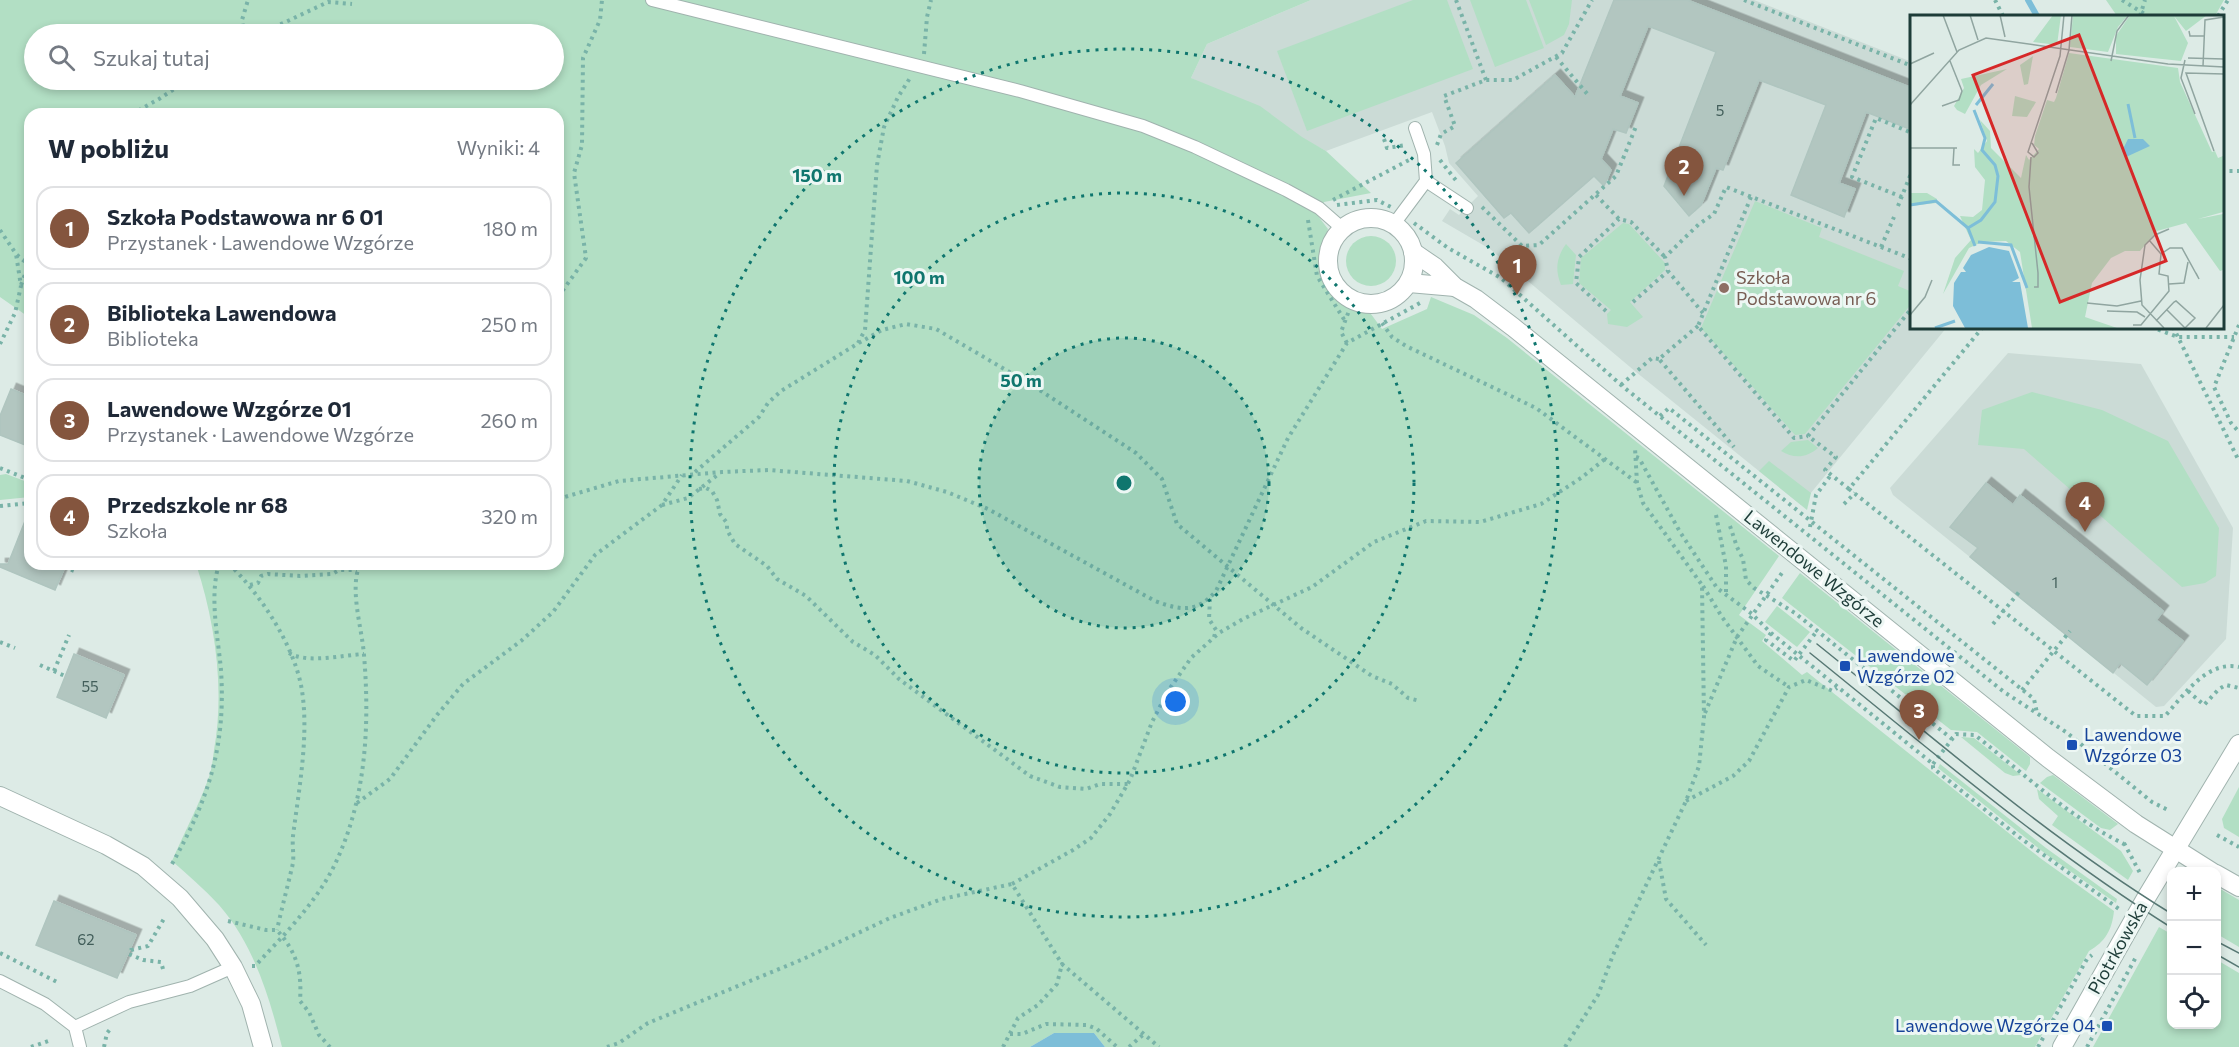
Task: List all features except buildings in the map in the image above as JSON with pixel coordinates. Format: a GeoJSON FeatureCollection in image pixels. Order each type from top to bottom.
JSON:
{"type":"FeatureCollection","features":[{"type":"Feature","properties":{"kind":"street"},"geometry":{"type":"LineString","coordinates":[[1394,216],[1354,221],[1343,228],[1329,253],[1329,267],[1333,281],[1353,300],[1369,304],[1384,302],[1398,295],[1408,283],[1414,268],[1413,252]]}},
{"type":"Feature","properties":{"kind":"street","name":"Lawendowe Wzgórze"},"geometry":{"type":"LineString","coordinates":[[1394,216],[1407,236],[1413,252],[1435,267],[1455,287],[1476,299],[1513,327],[2048,758],[2118,811],[2204,867]]}},
{"type":"Feature","properties":{"kind":"street","name":"Lawendowe Wzgórze"},"geometry":{"type":"LineString","coordinates":[[1408,283],[1455,287]]}},
{"type":"Feature","properties":{"kind":"street"},"geometry":{"type":"LineString","coordinates":[[2175,849],[2239,744]]}},
{"type":"Feature","properties":{"kind":"street"},"geometry":{"type":"LineString","coordinates":[[0,796],[106,845],[143,866],[180,898],[204,925],[233,967],[251,1004],[263,1047]]}},
{"type":"Feature","properties":{"kind":"street","name":"Piotrkowska"},"geometry":{"type":"LineString","coordinates":[[2062,1047],[2175,849]]}},
{"type":"Feature","properties":{"kind":"street"},"geometry":{"type":"LineString","coordinates":[[2221,876],[2239,887]]}},
{"type":"Feature","properties":{"kind":"lane"},"geometry":{"type":"LineString","coordinates":[[652,0],[918,65],[1143,126],[1240,167],[1318,208],[1343,228]]}},
{"type":"Feature","properties":{"kind":"lane"},"geometry":{"type":"LineString","coordinates":[[1394,216],[1426,181],[1424,154],[1415,128]]}},
{"type":"Feature","properties":{"kind":"lane"},"geometry":{"type":"LineString","coordinates":[[1426,181],[1471,204]]}},
{"type":"Feature","properties":{"kind":"lane"},"geometry":{"type":"LineString","coordinates":[[75,1027],[129,1002],[190,986],[233,967]]}},
{"type":"Feature","properties":{"kind":"lane"},"geometry":{"type":"LineString","coordinates":[[0,981],[45,1004],[75,1027],[80,1047]]}},
{"type":"Feature","properties":{"kind":"path"},"geometry":{"type":"LineString","coordinates":[[243,24],[248,0]]}},
{"type":"Feature","properties":{"kind":"path"},"geometry":{"type":"LineString","coordinates":[[564,290],[586,258],[574,174],[582,145],[583,58],[600,21],[602,0]]}},
{"type":"Feature","properties":{"kind":"path"},"geometry":{"type":"LineString","coordinates":[[857,344],[865,330],[877,165],[884,127],[898,97],[925,53],[927,17],[931,0]]}},
{"type":"Feature","properties":{"kind":"path"},"geometry":{"type":"LineString","coordinates":[[1456,0],[1486,80]]}},
{"type":"Feature","properties":{"kind":"path"},"geometry":{"type":"LineString","coordinates":[[1463,188],[1436,152],[1441,134],[1455,126],[1444,96],[1486,80],[1513,80],[1556,57],[1562,53],[1592,0]]}},
{"type":"Feature","properties":{"kind":"path"},"geometry":{"type":"LineString","coordinates":[[1744,0],[1910,65]]}},
{"type":"Feature","properties":{"kind":"path"},"geometry":{"type":"LineString","coordinates":[[1995,0],[2002,15]]}},
{"type":"Feature","properties":{"kind":"path"},"geometry":{"type":"LineString","coordinates":[[2122,0],[2141,14],[2145,0]]}},
{"type":"Feature","properties":{"kind":"path"},"geometry":{"type":"LineString","coordinates":[[2219,15],[2228,0]]}},
{"type":"Feature","properties":{"kind":"path"},"geometry":{"type":"LineString","coordinates":[[282,24],[328,3],[352,4]]}},
{"type":"Feature","properties":{"kind":"path"},"geometry":{"type":"LineString","coordinates":[[1556,57],[1589,96]]}},
{"type":"Feature","properties":{"kind":"path"},"geometry":{"type":"LineString","coordinates":[[143,108],[173,90]]}},
{"type":"Feature","properties":{"kind":"path"},"geometry":{"type":"LineString","coordinates":[[1902,196],[1852,177],[1876,118],[1910,132]]}},
{"type":"Feature","properties":{"kind":"path"},"geometry":{"type":"LineString","coordinates":[[1471,204],[1522,246],[1539,245],[1616,176],[1637,124]]}},
{"type":"Feature","properties":{"kind":"path"},"geometry":{"type":"LineString","coordinates":[[1384,140],[1387,148],[1402,144],[1410,149]]}},
{"type":"Feature","properties":{"kind":"path"},"geometry":{"type":"LineString","coordinates":[[1345,321],[1317,276],[1308,214],[1412,159]]}},
{"type":"Feature","properties":{"kind":"path"},"geometry":{"type":"LineString","coordinates":[[1898,206],[1910,176]]}},
{"type":"Feature","properties":{"kind":"path"},"geometry":{"type":"LineString","coordinates":[[1665,257],[1699,224],[1714,214],[1726,187],[1910,258]]}},
{"type":"Feature","properties":{"kind":"path"},"geometry":{"type":"LineString","coordinates":[[1596,195],[1618,219],[1631,222],[1665,257],[1668,271],[1703,313]]}},
{"type":"Feature","properties":{"kind":"path"},"geometry":{"type":"LineString","coordinates":[[1659,359],[1698,326],[1751,197]]}},
{"type":"Feature","properties":{"kind":"path"},"geometry":{"type":"LineString","coordinates":[[1318,208],[1377,200],[1394,216]]}},
{"type":"Feature","properties":{"kind":"path"},"geometry":{"type":"LineString","coordinates":[[1419,216],[1414,222],[1448,248],[1501,278],[1621,385],[2004,692],[2067,732],[2152,802],[2170,811]]}},
{"type":"Feature","properties":{"kind":"path"},"geometry":{"type":"LineString","coordinates":[[1881,247],[1894,217]]}},
{"type":"Feature","properties":{"kind":"path"},"geometry":{"type":"LineString","coordinates":[[1606,311],[1576,283],[1579,257],[1618,219]]}},
{"type":"Feature","properties":{"kind":"path"},"geometry":{"type":"LineString","coordinates":[[0,230],[16,254],[24,260]]}},
{"type":"Feature","properties":{"kind":"path"},"geometry":{"type":"LineString","coordinates":[[16,254],[21,286]]}},
{"type":"Feature","properties":{"kind":"path"},"geometry":{"type":"LineString","coordinates":[[1633,302],[1668,271]]}},
{"type":"Feature","properties":{"kind":"path"},"geometry":{"type":"LineString","coordinates":[[0,344],[15,313],[24,279]]}},
{"type":"Feature","properties":{"kind":"path"},"geometry":{"type":"LineString","coordinates":[[564,497],[620,481],[722,471],[768,470],[907,482],[947,492],[988,509],[1155,601],[1176,608],[1193,608],[1210,598],[1216,591],[1288,438],[1347,343],[1422,302],[1427,285]]}},
{"type":"Feature","properties":{"kind":"path"},"geometry":{"type":"LineString","coordinates":[[1347,343],[1341,332],[1353,300]]}},
{"type":"Feature","properties":{"kind":"path"},"geometry":{"type":"LineString","coordinates":[[1698,326],[1794,438],[1808,436],[1910,310]]}},
{"type":"Feature","properties":{"kind":"path"},"geometry":{"type":"LineString","coordinates":[[1382,323],[1392,337],[1406,346],[1536,408],[1637,483]]}},
{"type":"Feature","properties":{"kind":"path"},"geometry":{"type":"LineString","coordinates":[[693,474],[759,417],[768,403],[781,391],[857,344],[882,330],[906,324],[936,329],[1035,387],[1136,453],[1162,479],[1177,524],[1301,628],[1363,670],[1392,684],[1408,698],[1420,701]]}},
{"type":"Feature","properties":{"kind":"path"},"geometry":{"type":"LineString","coordinates":[[2239,325],[2214,387],[2231,423],[2239,432]]}},
{"type":"Feature","properties":{"kind":"path"},"geometry":{"type":"LineString","coordinates":[[1849,489],[1982,328]]}},
{"type":"Feature","properties":{"kind":"path"},"geometry":{"type":"LineString","coordinates":[[2154,328],[2178,337],[2234,336]]}},
{"type":"Feature","properties":{"kind":"path"},"geometry":{"type":"LineString","coordinates":[[2174,328],[2239,461]]}},
{"type":"Feature","properties":{"kind":"path"},"geometry":{"type":"LineString","coordinates":[[1621,385],[1652,358],[1659,359],[1734,447]]}},
{"type":"Feature","properties":{"kind":"path"},"geometry":{"type":"LineString","coordinates":[[1660,416],[1669,408],[1811,524],[2034,699],[2037,713]]}},
{"type":"Feature","properties":{"kind":"path"},"geometry":{"type":"LineString","coordinates":[[1808,436],[1836,456],[1825,470],[2136,716],[2165,717],[2188,691],[2213,669],[2229,665],[2239,667]]}},
{"type":"Feature","properties":{"kind":"path"},"geometry":{"type":"LineString","coordinates":[[1635,442],[1637,483],[1643,503],[1758,666],[1789,687]]}},
{"type":"Feature","properties":{"kind":"path"},"geometry":{"type":"LineString","coordinates":[[1636,457],[1639,458],[1692,551],[1717,588],[1752,614],[1837,688],[1933,764],[1933,768],[2019,837],[2120,909]]}},
{"type":"Feature","properties":{"kind":"path"},"geometry":{"type":"LineString","coordinates":[[607,1047],[620,1043],[648,1023],[801,960],[890,918],[942,900],[1012,885],[1073,850],[1090,838],[1110,814],[1128,784],[1152,722],[1168,691],[1191,658],[1214,638],[1243,619],[1312,587],[1374,542],[1426,521],[1480,522],[1541,504],[1605,459]]}},
{"type":"Feature","properties":{"kind":"path"},"geometry":{"type":"LineString","coordinates":[[0,468],[24,478]]}},
{"type":"Feature","properties":{"kind":"path"},"geometry":{"type":"LineString","coordinates":[[662,505],[688,498],[722,471]]}},
{"type":"Feature","properties":{"kind":"path"},"geometry":{"type":"LineString","coordinates":[[357,803],[390,779],[463,684],[521,641],[554,612],[595,555],[662,505],[682,475]]}},
{"type":"Feature","properties":{"kind":"path"},"geometry":{"type":"LineString","coordinates":[[1811,524],[1816,495],[1831,475]]}},
{"type":"Feature","properties":{"kind":"path"},"geometry":{"type":"LineString","coordinates":[[699,489],[706,488],[712,491],[720,514],[727,523],[735,544],[767,566],[777,579],[806,596],[853,642],[875,655],[899,679],[1030,776],[1060,787],[1086,789],[1100,784],[1128,784]]}},
{"type":"Feature","properties":{"kind":"path"},"geometry":{"type":"LineString","coordinates":[[1844,504],[1855,493]]}},
{"type":"Feature","properties":{"kind":"path"},"geometry":{"type":"LineString","coordinates":[[0,506],[24,504]]}},
{"type":"Feature","properties":{"kind":"path"},"geometry":{"type":"LineString","coordinates":[[1715,510],[1726,566],[1726,594]]}},
{"type":"Feature","properties":{"kind":"path"},"geometry":{"type":"LineString","coordinates":[[72,570],[77,572]]}},
{"type":"Feature","properties":{"kind":"path"},"geometry":{"type":"LineString","coordinates":[[172,864],[188,836],[211,782],[220,737],[221,672],[215,606],[218,570]]}},
{"type":"Feature","properties":{"kind":"path"},"geometry":{"type":"LineString","coordinates":[[235,570],[250,585],[286,642],[300,683],[304,712],[300,780],[292,845],[293,860],[277,930]]}},
{"type":"Feature","properties":{"kind":"path"},"geometry":{"type":"LineString","coordinates":[[250,585],[258,583],[261,576],[268,574],[300,576],[332,574],[339,570],[357,570],[355,584],[364,654],[367,705],[357,803],[347,836],[331,872],[302,914],[255,966]]}},
{"type":"Feature","properties":{"kind":"path"},"geometry":{"type":"LineString","coordinates":[[1704,717],[1737,638],[1784,570]]}},
{"type":"Feature","properties":{"kind":"path"},"geometry":{"type":"LineString","coordinates":[[1565,1047],[1598,995],[1613,955],[1686,801],[1699,766],[1704,717],[1702,585]]}},
{"type":"Feature","properties":{"kind":"path"},"geometry":{"type":"LineString","coordinates":[[1993,624],[2019,592]]}},
{"type":"Feature","properties":{"kind":"path"},"geometry":{"type":"LineString","coordinates":[[1766,594],[1952,739]]}},
{"type":"Feature","properties":{"kind":"path"},"geometry":{"type":"LineString","coordinates":[[1210,598],[1209,619],[1216,630],[1214,638]]}},
{"type":"Feature","properties":{"kind":"path"},"geometry":{"type":"LineString","coordinates":[[2022,690],[2070,631]]}},
{"type":"Feature","properties":{"kind":"path"},"geometry":{"type":"LineString","coordinates":[[1772,633],[1767,640],[1794,662],[1817,632]]}},
{"type":"Feature","properties":{"kind":"path"},"geometry":{"type":"LineString","coordinates":[[54,671],[69,635]]}},
{"type":"Feature","properties":{"kind":"path"},"geometry":{"type":"LineString","coordinates":[[0,642],[15,648]]}},
{"type":"Feature","properties":{"kind":"path"},"geometry":{"type":"LineString","coordinates":[[289,653],[300,659],[364,654]]}},
{"type":"Feature","properties":{"kind":"path"},"geometry":{"type":"LineString","coordinates":[[40,665],[65,676]]}},
{"type":"Feature","properties":{"kind":"path"},"geometry":{"type":"LineString","coordinates":[[1686,801],[1733,776],[1749,761],[1789,687],[1806,680],[1833,691],[1837,688]]}},
{"type":"Feature","properties":{"kind":"path"},"geometry":{"type":"LineString","coordinates":[[2188,691],[2204,705],[2226,685],[2239,688]]}},
{"type":"Feature","properties":{"kind":"path"},"geometry":{"type":"LineString","coordinates":[[1933,764],[1956,734],[1976,735],[2067,808],[2104,834],[2124,844],[2139,873]]}},
{"type":"Feature","properties":{"kind":"path"},"geometry":{"type":"LineString","coordinates":[[2217,835],[2239,847]]}},
{"type":"Feature","properties":{"kind":"path"},"geometry":{"type":"LineString","coordinates":[[2124,844],[2128,838]]}},
{"type":"Feature","properties":{"kind":"path"},"geometry":{"type":"LineString","coordinates":[[1658,860],[1665,899],[1706,945]]}},
{"type":"Feature","properties":{"kind":"path"},"geometry":{"type":"LineString","coordinates":[[1012,885],[1062,964],[1159,1047]]}},
{"type":"Feature","properties":{"kind":"path"},"geometry":{"type":"LineString","coordinates":[[163,969],[161,962],[143,960],[128,953],[131,950],[148,946],[165,917]]}},
{"type":"Feature","properties":{"kind":"path"},"geometry":{"type":"LineString","coordinates":[[228,921],[266,930],[277,930],[283,936],[297,961],[302,977],[300,1001],[309,1012],[320,1035],[330,1047]]}},
{"type":"Feature","properties":{"kind":"path"},"geometry":{"type":"LineString","coordinates":[[2087,1047],[2134,963],[2139,948]]}},
{"type":"Feature","properties":{"kind":"path"},"geometry":{"type":"LineString","coordinates":[[0,953],[57,982]]}},
{"type":"Feature","properties":{"kind":"path"},"geometry":{"type":"LineString","coordinates":[[1004,1047],[1018,1018],[1038,1005],[1057,984],[1062,964]]}},
{"type":"Feature","properties":{"kind":"path"},"geometry":{"type":"LineString","coordinates":[[1010,1034],[1022,1034],[1046,1024],[1086,1025],[1097,1029],[1117,1047]]}},
{"type":"Feature","properties":{"kind":"path"},"geometry":{"type":"LineString","coordinates":[[105,1047],[107,1033],[114,1025]]}},
{"type":"Feature","properties":{"kind":"path"},"geometry":{"type":"LineString","coordinates":[[1130,1047],[1145,1033]]}},
{"type":"Feature","properties":{"kind":"path"},"geometry":{"type":"LineString","coordinates":[[31,1047],[51,1040]]}},
{"type":"Feature","properties":{"kind":"shaded area","name":"Szkoła Podstawowa nr 6"},"geometry":{"type":"Polygon","coordinates":[[[1311,0],[1754,0],[1910,61],[1910,328],[1946,328],[1801,505],[1636,372],[1490,249],[1442,221],[1450,209],[1459,215],[1478,196],[1449,163],[1432,112],[1326,151],[1191,78],[1207,44],[1311,0]]]}},
{"type":"Feature","properties":{"kind":"shaded area"},"geometry":{"type":"Polygon","coordinates":[[[2008,353],[2141,364],[2233,528],[2226,639],[2164,706],[2156,707],[1893,495],[1890,488],[2008,353]]]}},
{"type":"Feature","properties":{"kind":"green space"},"geometry":{"type":"Polygon","coordinates":[[[0,0],[1311,0],[1207,44],[1191,78],[1260,106],[1302,137],[1326,151],[1371,193],[1324,202],[1318,216],[1328,229],[1321,248],[1319,265],[1325,285],[1345,304],[1368,310],[1382,329],[1427,309],[1431,297],[1474,315],[1507,338],[1779,556],[1739,615],[1766,635],[1762,641],[1802,675],[1807,672],[2040,858],[2114,911],[2112,924],[2107,935],[2089,951],[2035,1047],[1105,1047],[1094,1033],[1054,1033],[1030,1047],[282,1047],[266,990],[242,937],[219,905],[172,861],[209,777],[217,727],[216,656],[213,632],[198,570],[564,570],[564,108],[24,108],[24,314],[0,297],[0,0]]]}},
{"type":"Feature","properties":{"kind":"green space"},"geometry":{"type":"Polygon","coordinates":[[[1413,0],[1447,0],[1473,69],[1307,131],[1277,51],[1413,0]]]}},
{"type":"Feature","properties":{"kind":"green space"},"geometry":{"type":"Polygon","coordinates":[[[1470,0],[1526,0],[1544,48],[1495,67],[1470,0]]]}},
{"type":"Feature","properties":{"kind":"green space"},"geometry":{"type":"Polygon","coordinates":[[[1529,0],[1572,0],[1569,24],[1564,35],[1546,45],[1529,0]]]}},
{"type":"Feature","properties":{"kind":"green space"},"geometry":{"type":"Polygon","coordinates":[[[2106,0],[2224,0],[2216,15],[2116,15],[2106,0]]]}},
{"type":"Feature","properties":{"kind":"green space"},"geometry":{"type":"Polygon","coordinates":[[[1755,201],[1822,228],[1819,237],[1904,271],[1898,286],[1910,291],[1910,305],[1805,434],[1795,435],[1701,328],[1755,201]]]}},
{"type":"Feature","properties":{"kind":"green space"},"geometry":{"type":"Polygon","coordinates":[[[1623,223],[1629,224],[1665,263],[1665,270],[1630,302],[1643,317],[1627,327],[1608,324],[1607,314],[1611,310],[1579,283],[1581,258],[1623,223]]]}},
{"type":"Feature","properties":{"kind":"green space"},"geometry":{"type":"Polygon","coordinates":[[[1366,236],[1376,236],[1389,243],[1396,256],[1396,266],[1389,279],[1376,286],[1366,286],[1357,282],[1350,275],[1346,266],[1346,256],[1350,247],[1357,240],[1366,236]]]}},
{"type":"Feature","properties":{"kind":"green space"},"geometry":{"type":"Polygon","coordinates":[[[1566,244],[1576,255],[1573,284],[1561,285],[1558,264],[1560,254],[1566,244]]]}},
{"type":"Feature","properties":{"kind":"green space"},"geometry":{"type":"Polygon","coordinates":[[[2032,392],[2102,410],[2168,441],[2219,528],[2216,576],[2205,583],[2182,587],[2024,449],[1978,445],[1982,410],[2032,392]]]}},
{"type":"Feature","properties":{"kind":"green space"},"geometry":{"type":"Polygon","coordinates":[[[1808,440],[1818,448],[1809,454],[1795,456],[1781,451],[1791,442],[1808,440]]]}},
{"type":"Feature","properties":{"kind":"green space"},"geometry":{"type":"Polygon","coordinates":[[[1769,461],[1811,493],[1807,510],[1759,471],[1769,461]]]}},
{"type":"Feature","properties":{"kind":"green space"},"geometry":{"type":"Polygon","coordinates":[[[6,474],[24,481],[24,498],[0,500],[0,475],[6,474]]]}},
{"type":"Feature","properties":{"kind":"green space"},"geometry":{"type":"Polygon","coordinates":[[[1800,573],[2030,757],[2030,764],[2026,771],[1977,732],[1951,730],[1782,598],[1800,573]]]}},
{"type":"Feature","properties":{"kind":"green space"},"geometry":{"type":"Polygon","coordinates":[[[1777,606],[1810,632],[1797,647],[1765,622],[1777,606]]]}},
{"type":"Feature","properties":{"kind":"green space"},"geometry":{"type":"Polygon","coordinates":[[[1961,737],[1974,738],[2021,775],[2013,776],[2005,773],[1961,737]]]}},
{"type":"Feature","properties":{"kind":"green space"},"geometry":{"type":"Polygon","coordinates":[[[1940,764],[2046,848],[2117,899],[2116,903],[2047,855],[1938,768],[1940,764]]]}},
{"type":"Feature","properties":{"kind":"green space"},"geometry":{"type":"Polygon","coordinates":[[[2053,775],[2118,824],[2110,830],[2101,828],[2040,783],[2053,775]]]}},
{"type":"Feature","properties":{"kind":"green space"},"geometry":{"type":"Polygon","coordinates":[[[2239,787],[2239,837],[2224,828],[2222,819],[2239,787]]]}},
{"type":"Feature","properties":{"kind":"green space"},"geometry":{"type":"Polygon","coordinates":[[[2037,789],[2121,851],[2133,871],[2128,880],[2052,825],[2058,816],[2039,799],[2037,789]]]}},
{"type":"Feature","properties":{"kind":"green space"},"geometry":{"type":"Polygon","coordinates":[[[2221,889],[2239,900],[2239,947],[2221,936],[2221,889]]]}},
{"type":"Feature","properties":{"kind":"green space"},"geometry":{"type":"Polygon","coordinates":[[[2159,927],[2167,932],[2167,1029],[2221,1029],[2221,962],[2239,973],[2239,1047],[2093,1047],[2159,927]]]}},
{"type":"Feature","properties":{"kind":"water"},"geometry":{"type":"Polygon","coordinates":[[[1054,1033],[1094,1033],[1105,1047],[1030,1047],[1054,1033]]]}},
{"type":"Feature","properties":{"kind":"waterway"},"geometry":{"type":"LineString","coordinates":[[2028,0],[2036,15]]}},
{"type":"Feature","properties":{"kind":"tram line"},"geometry":{"type":"LineString","coordinates":[[1817,644],[2034,819],[2167,911]]}},
{"type":"Feature","properties":{"kind":"tram line"},"geometry":{"type":"LineString","coordinates":[[1810,653],[2032,830],[2124,897],[2167,925]]}},
{"type":"Feature","properties":{"kind":"tram line"},"geometry":{"type":"LineString","coordinates":[[2221,944],[2239,953]]}},
{"type":"Feature","properties":{"kind":"tram line"},"geometry":{"type":"LineString","coordinates":[[2221,957],[2239,967]]}},
{"type":"Feature","properties":{"kind":"place","name":"Biblioteka Lawendowa"},"geometry":{"type":"Point","coordinates":[1684,196]}},
{"type":"Feature","properties":{"kind":"place","name":"Szkoła Podstawowa nr 6"},"geometry":{"type":"Point","coordinates":[1724,288]}},
{"type":"Feature","properties":{"kind":"place","name":"Szkoła Podstawowa nr 6 01"},"geometry":{"type":"Point","coordinates":[1517,295]}},
{"type":"Feature","properties":{"kind":"place","name":"Przedszkole nr 68"},"geometry":{"type":"Point","coordinates":[2085,532]}},
{"type":"Feature","properties":{"kind":"place","name":"Lawendowe Wzgórze 02"},"geometry":{"type":"Point","coordinates":[1845,666]}},
{"type":"Feature","properties":{"kind":"place","name":"Lawendowe Wzgórze 01"},"geometry":{"type":"Point","coordinates":[1919,740]}},
{"type":"Feature","properties":{"kind":"place","name":"Lawendowe Wzgórze 03"},"geometry":{"type":"Point","coordinates":[2072,745]}},
{"type":"Feature","properties":{"kind":"place","name":"Lawendowe Wzgórze 04"},"geometry":{"type":"Point","coordinates":[2107,1026]}}]}
